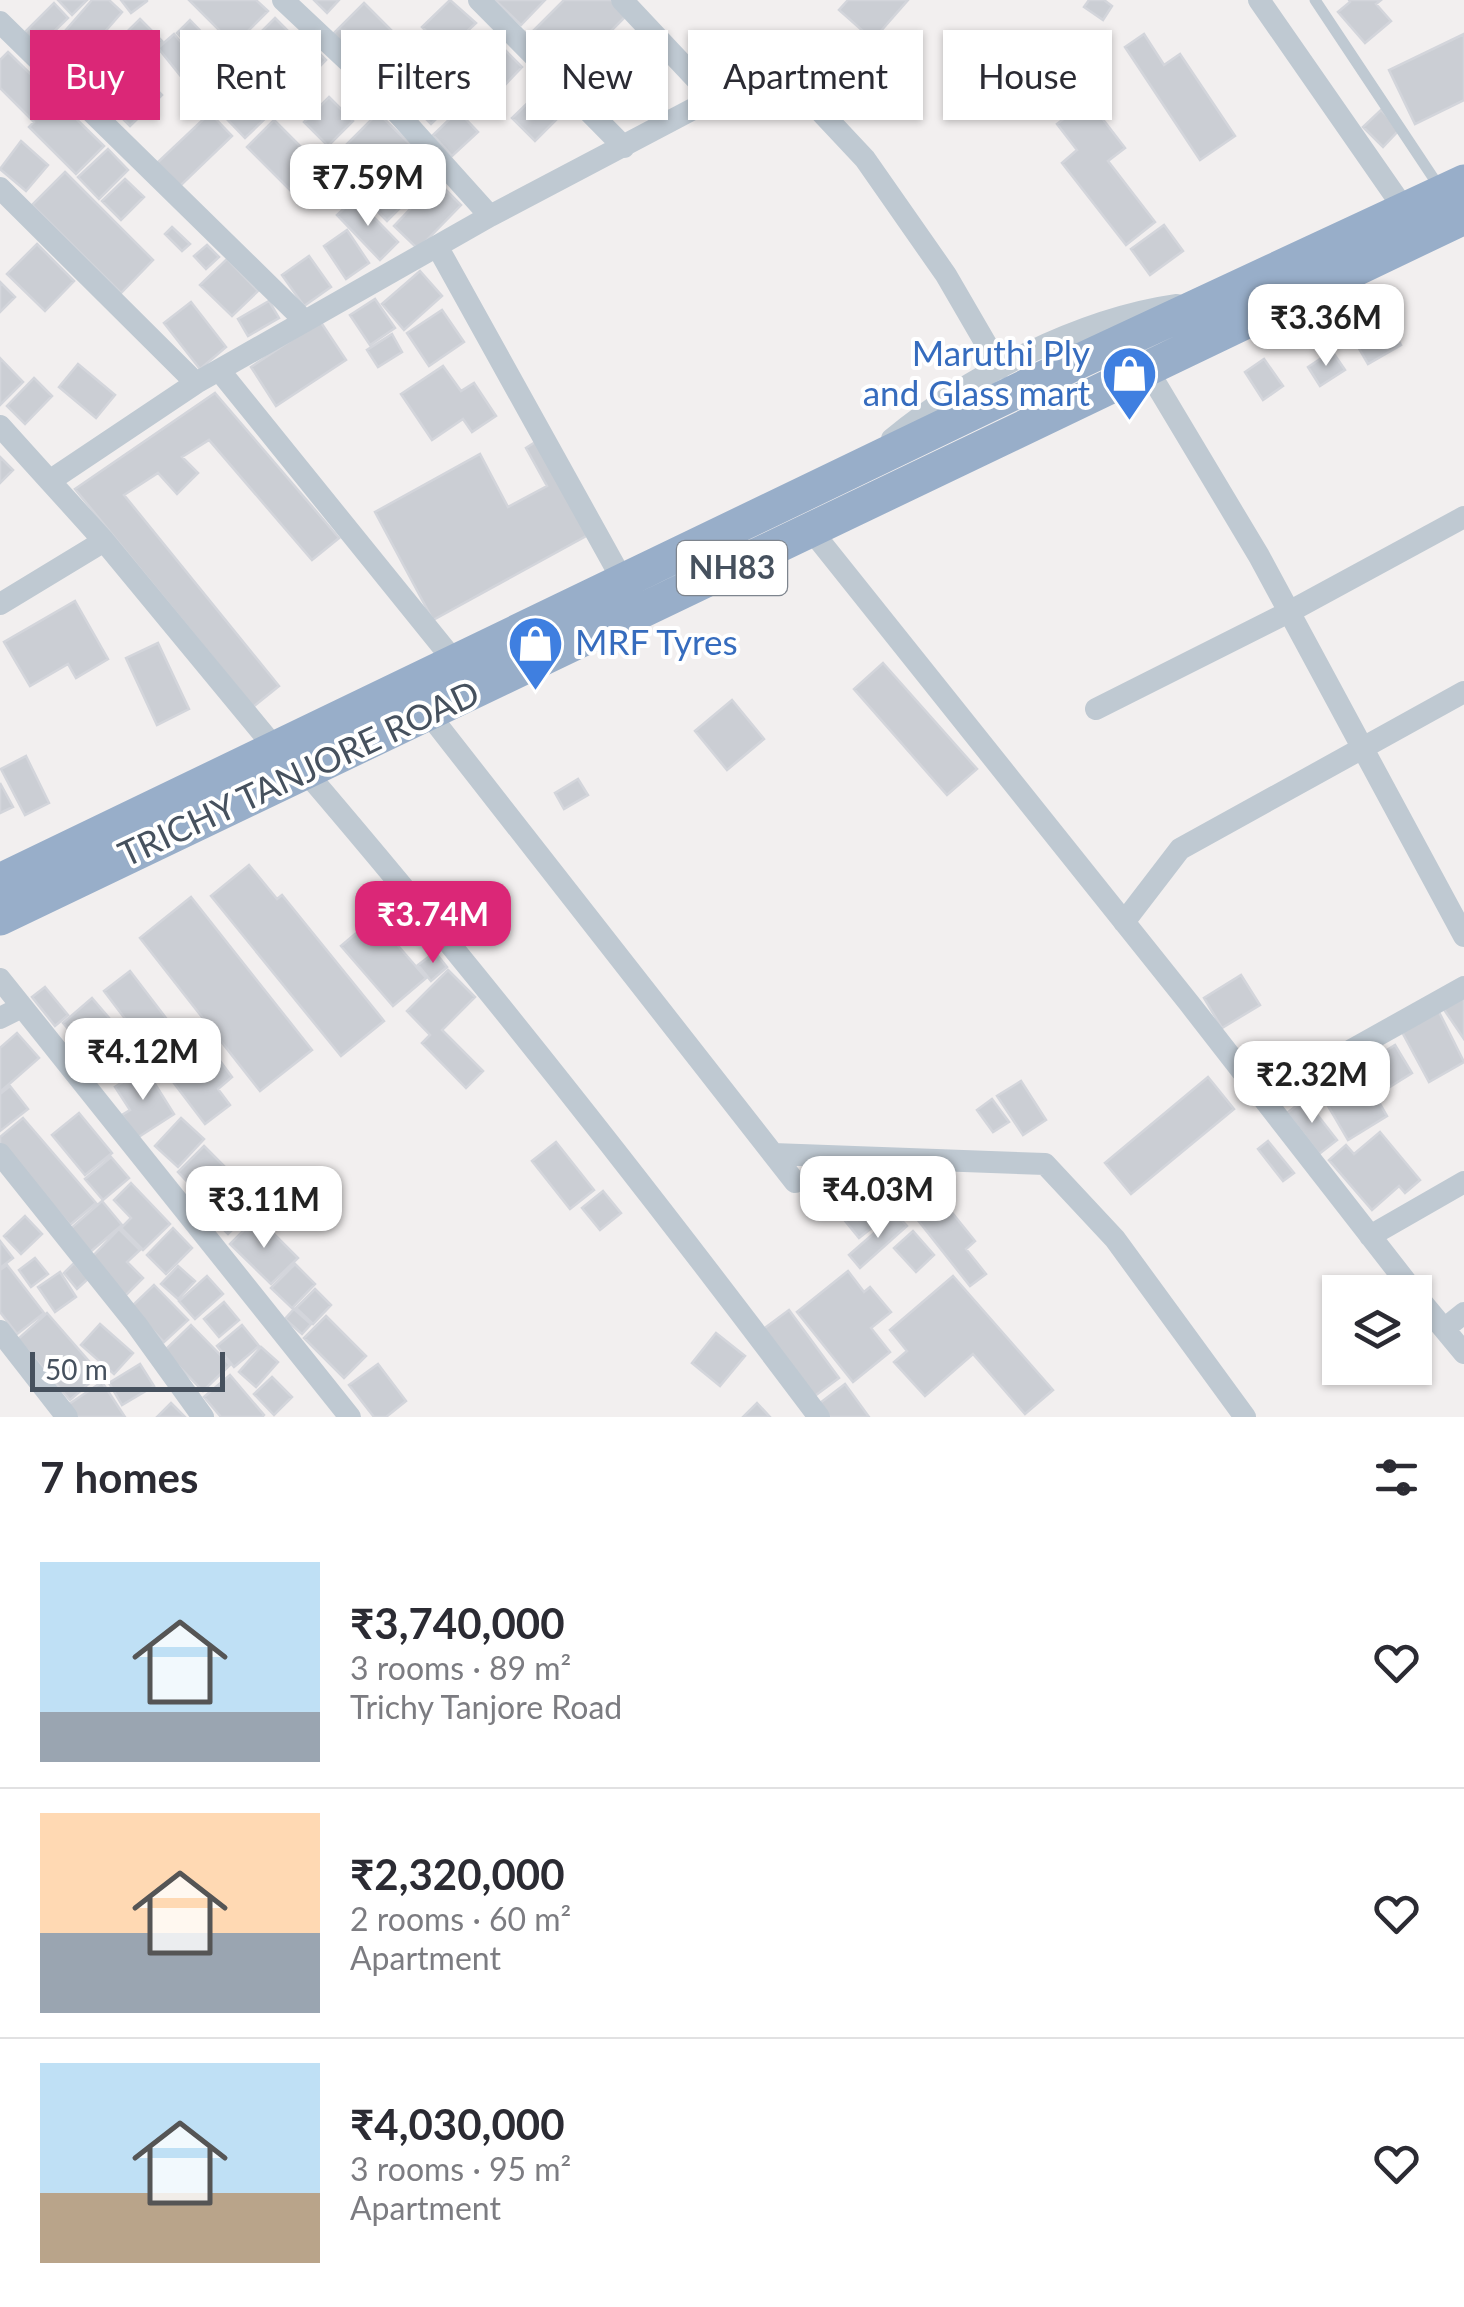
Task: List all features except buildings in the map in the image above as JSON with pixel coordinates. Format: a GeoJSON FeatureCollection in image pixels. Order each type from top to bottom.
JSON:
{"type":"FeatureCollection","features":[{"type":"Feature","properties":{"kind":"highway","name":"TRICHY TANJORE ROAD"},"geometry":{"type":"LineString","coordinates":[[0,881],[1210,300],[1406,210],[1457,197]]}},
{"type":"Feature","properties":{"kind":"highway","name":"TRICHY TANJORE ROAD"},"geometry":{"type":"LineString","coordinates":[[0,918],[1147,369],[1457,197]]}},
{"type":"Feature","properties":{"kind":"street"},"geometry":{"type":"LineString","coordinates":[[282,0],[364,77],[490,216]]}},
{"type":"Feature","properties":{"kind":"street"},"geometry":{"type":"LineString","coordinates":[[479,0],[624,148]]}},
{"type":"Feature","properties":{"kind":"street"},"geometry":{"type":"LineString","coordinates":[[622,0],[688,70]]}},
{"type":"Feature","properties":{"kind":"street"},"geometry":{"type":"LineString","coordinates":[[1259,0],[1406,210]]}},
{"type":"Feature","properties":{"kind":"street"},"geometry":{"type":"LineString","coordinates":[[0,22],[304,320]]}},
{"type":"Feature","properties":{"kind":"street"},"geometry":{"type":"LineString","coordinates":[[50,480],[196,382],[490,216],[688,112]]}},
{"type":"Feature","properties":{"kind":"street"},"geometry":{"type":"LineString","coordinates":[[829,120],[866,159],[946,275],[1000,368]]}},
{"type":"Feature","properties":{"kind":"street"},"geometry":{"type":"LineString","coordinates":[[0,188],[196,382]]}},
{"type":"Feature","properties":{"kind":"street"},"geometry":{"type":"LineString","coordinates":[[438,246],[623,581]]}},
{"type":"Feature","properties":{"kind":"street"},"geometry":{"type":"LineString","coordinates":[[859,467],[936,405],[1000,368],[1112,321],[1150,309],[1210,300]]}},
{"type":"Feature","properties":{"kind":"street"},"geometry":{"type":"LineString","coordinates":[[1147,369],[1289,612],[1362,748],[1456,903],[1464,936]]}},
{"type":"Feature","properties":{"kind":"street"},"geometry":{"type":"LineString","coordinates":[[218,370],[454,662]]}},
{"type":"Feature","properties":{"kind":"street"},"geometry":{"type":"LineString","coordinates":[[0,426],[104,542],[274,748]]}},
{"type":"Feature","properties":{"kind":"street"},"geometry":{"type":"LineString","coordinates":[[1096,709],[1289,612],[1464,517]]}},
{"type":"Feature","properties":{"kind":"street"},"geometry":{"type":"LineString","coordinates":[[811,530],[1401,1275]]}},
{"type":"Feature","properties":{"kind":"street"},"geometry":{"type":"LineString","coordinates":[[0,604],[104,542]]}},
{"type":"Feature","properties":{"kind":"street"},"geometry":{"type":"LineString","coordinates":[[1124,922],[1180,849],[1464,692]]}},
{"type":"Feature","properties":{"kind":"street"},"geometry":{"type":"LineString","coordinates":[[428,713],[796,1182]]}},
{"type":"Feature","properties":{"kind":"street"},"geometry":{"type":"LineString","coordinates":[[305,771],[400,881],[560,1082],[819,1417]]}},
{"type":"Feature","properties":{"kind":"street"},"geometry":{"type":"LineString","coordinates":[[0,979],[350,1417]]}},
{"type":"Feature","properties":{"kind":"street"},"geometry":{"type":"LineString","coordinates":[[1264,1100],[1464,987]]}},
{"type":"Feature","properties":{"kind":"street"},"geometry":{"type":"LineString","coordinates":[[0,1018],[22,1006]]}},
{"type":"Feature","properties":{"kind":"street"},"geometry":{"type":"LineString","coordinates":[[0,1154],[136,1324],[203,1417]]}},
{"type":"Feature","properties":{"kind":"street"},"geometry":{"type":"LineString","coordinates":[[773,1154],[1044,1164],[1115,1239],[1245,1417]]}},
{"type":"Feature","properties":{"kind":"street"},"geometry":{"type":"LineString","coordinates":[[1370,1236],[1464,1182]]}},
{"type":"Feature","properties":{"kind":"street"},"geometry":{"type":"LineString","coordinates":[[1432,1314],[1464,1353]]}},
{"type":"Feature","properties":{"kind":"street"},"geometry":{"type":"LineString","coordinates":[[1444,1329],[1464,1314]]}},
{"type":"Feature","properties":{"kind":"street"},"geometry":{"type":"LineString","coordinates":[[0,1330],[67,1417]]}},
{"type":"Feature","properties":{"kind":"lane"},"geometry":{"type":"LineString","coordinates":[[1315,0],[1457,197]]}},
{"type":"Feature","properties":{"kind":"place","name":"Maruthi Ply and Glass mart"},"geometry":{"type":"Point","coordinates":[1129,423]}},
{"type":"Feature","properties":{"kind":"place","name":"MRF Tyres"},"geometry":{"type":"Point","coordinates":[536,692]}}]}
